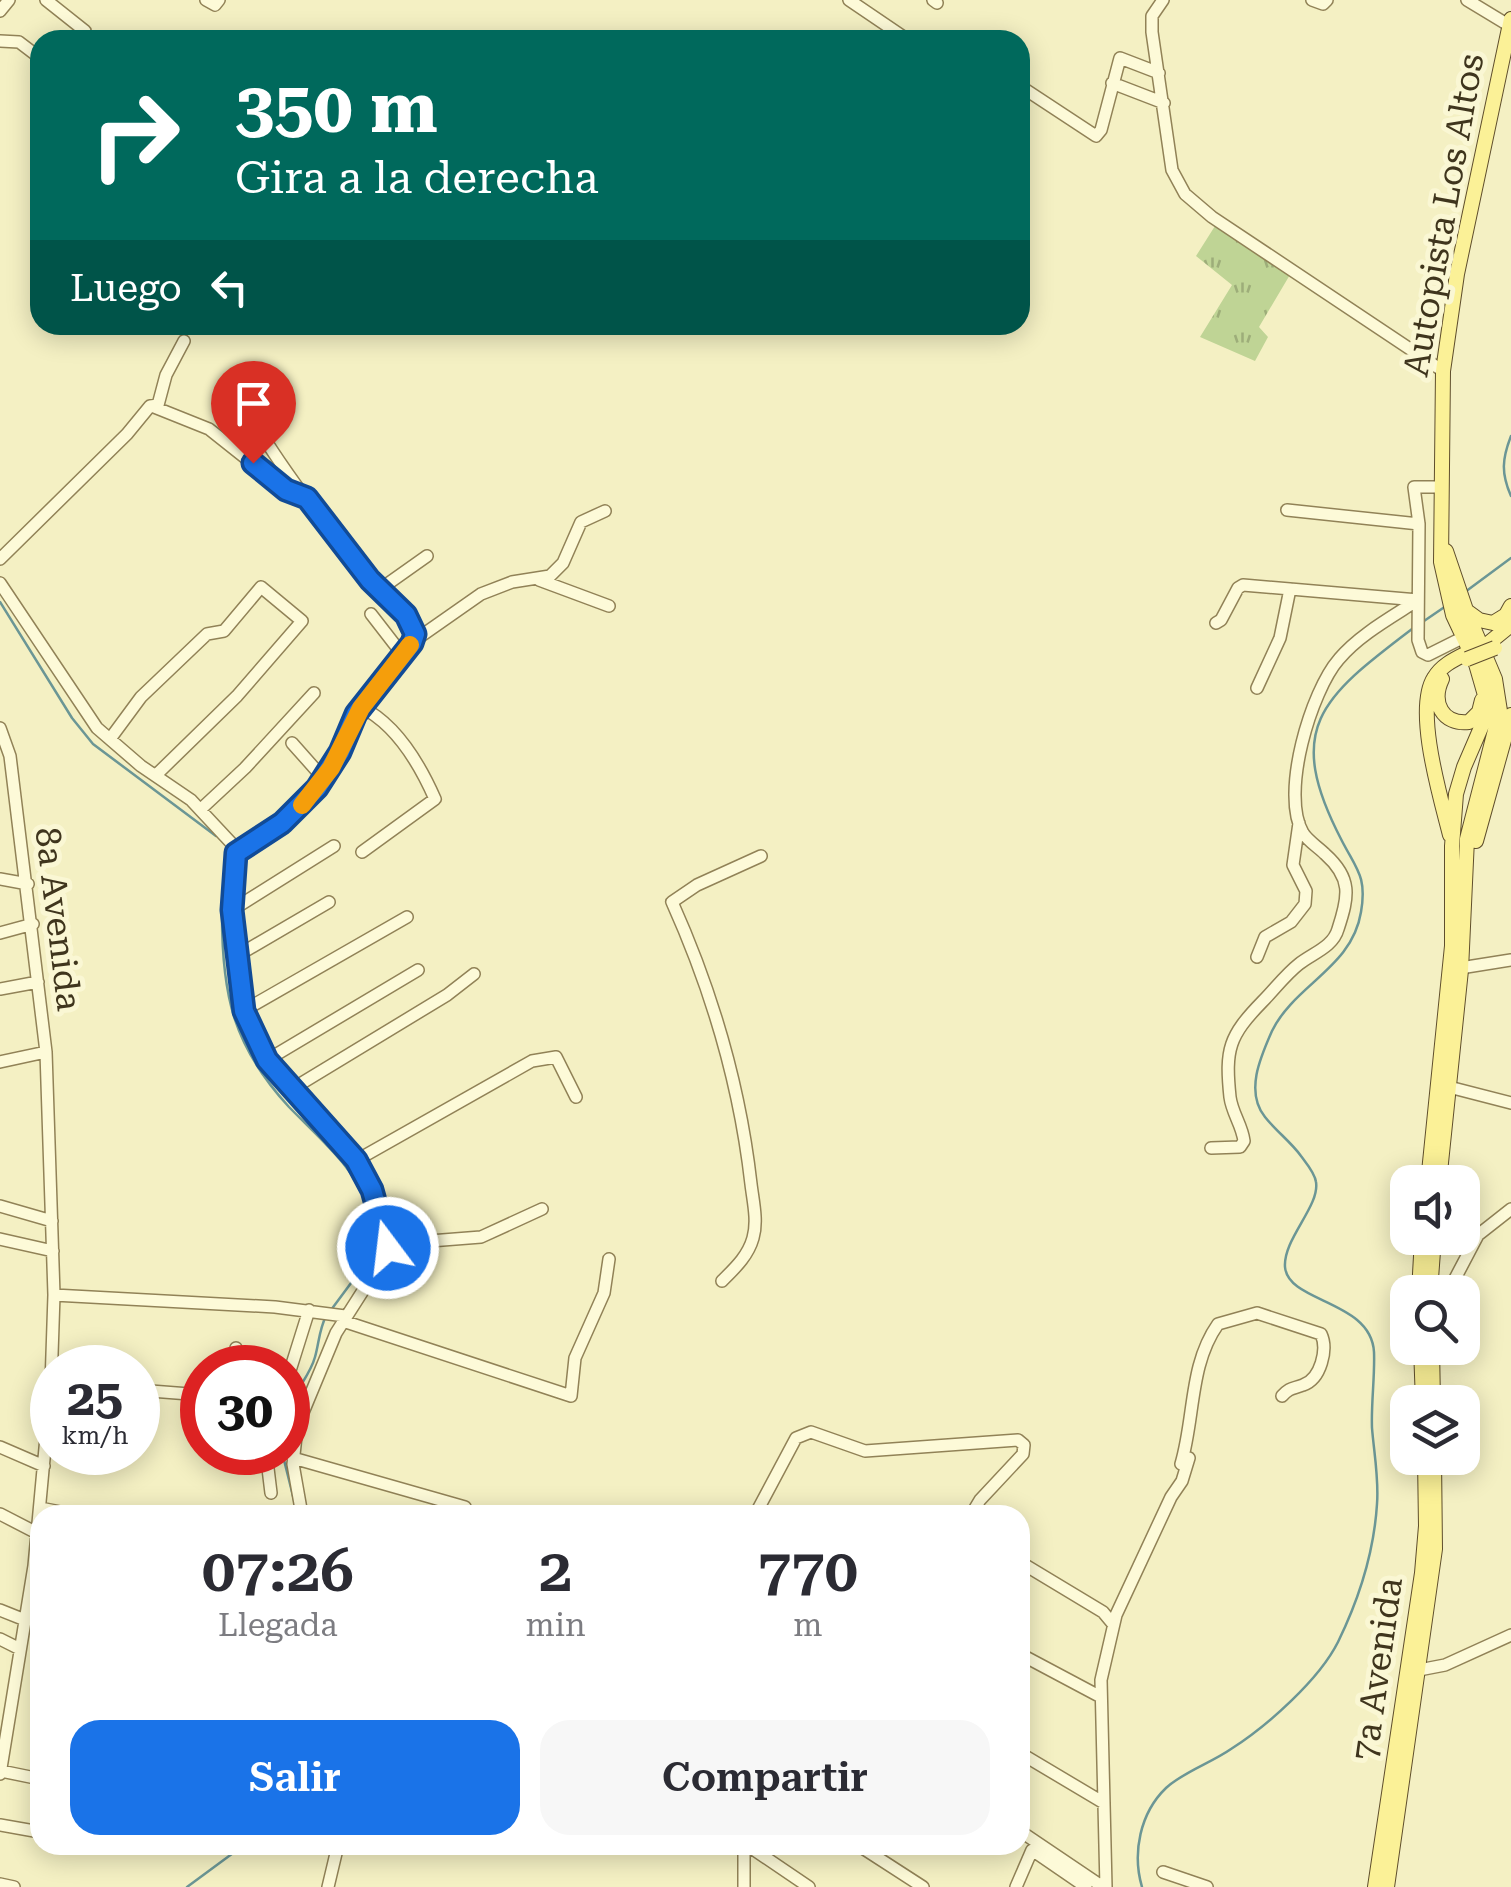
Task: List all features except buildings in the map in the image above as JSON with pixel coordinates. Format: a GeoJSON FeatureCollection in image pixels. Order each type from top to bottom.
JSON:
{"type":"FeatureCollection","features":[{"type":"Feature","properties":{"kind":"main road","name":"Autopista Los Altos"},"geometry":{"type":"LineString","coordinates":[[1468,876],[1467,839],[1472,809],[1500,711],[1496,679],[1461,611],[1442,541],[1443,371],[1457,274],[1510,23]]}},
{"type":"Feature","properties":{"kind":"main road"},"geometry":{"type":"LineString","coordinates":[[1461,611],[1493,623],[1511,606]]}},
{"type":"Feature","properties":{"kind":"main road","name":"Autopista Los Altos"},"geometry":{"type":"LineString","coordinates":[[1452,846],[1459,780],[1489,709],[1484,684],[1464,637],[1461,611]]}},
{"type":"Feature","properties":{"kind":"main road"},"geometry":{"type":"LineString","coordinates":[[1493,645],[1511,625]]}},
{"type":"Feature","properties":{"kind":"main road"},"geometry":{"type":"LineString","coordinates":[[1441,1165],[1449,1087],[1454,908],[1452,846],[1428,726],[1427,696],[1438,672],[1511,638]]}},
{"type":"Feature","properties":{"kind":"main road"},"geometry":{"type":"LineString","coordinates":[[1466,656],[1438,688],[1441,712],[1458,723],[1475,718],[1484,684]]}},
{"type":"Feature","properties":{"kind":"main road"},"geometry":{"type":"LineString","coordinates":[[1430,1165],[1468,876],[1511,714]]}},
{"type":"Feature","properties":{"kind":"main road","name":"7a Avenida"},"geometry":{"type":"LineString","coordinates":[[1375,1887],[1424,1561],[1425,1475]]}},
{"type":"Feature","properties":{"kind":"main road","name":"7a Avenida"},"geometry":{"type":"LineString","coordinates":[[1387,1887],[1435,1549],[1434,1475]]}},
{"type":"Feature","properties":{"kind":"street"},"geometry":{"type":"LineString","coordinates":[[0,12],[9,0]]}},
{"type":"Feature","properties":{"kind":"street"},"geometry":{"type":"LineString","coordinates":[[46,0],[85,30]]}},
{"type":"Feature","properties":{"kind":"street"},"geometry":{"type":"LineString","coordinates":[[206,0],[215,5],[220,0]]}},
{"type":"Feature","properties":{"kind":"street"},"geometry":{"type":"LineString","coordinates":[[851,0],[894,30]]}},
{"type":"Feature","properties":{"kind":"street"},"geometry":{"type":"LineString","coordinates":[[1164,0],[1152,22],[1172,170],[1192,201],[1443,371]]}},
{"type":"Feature","properties":{"kind":"street"},"geometry":{"type":"LineString","coordinates":[[1312,0],[1323,4],[1328,0]]}},
{"type":"Feature","properties":{"kind":"street"},"geometry":{"type":"LineString","coordinates":[[1467,0],[1510,23]]}},
{"type":"Feature","properties":{"kind":"street"},"geometry":{"type":"LineString","coordinates":[[0,42],[19,42],[30,50]]}},
{"type":"Feature","properties":{"kind":"street"},"geometry":{"type":"LineString","coordinates":[[1030,93],[1096,136],[1101,132],[1122,57],[1160,73]]}},
{"type":"Feature","properties":{"kind":"street"},"geometry":{"type":"LineString","coordinates":[[1112,83],[1164,103]]}},
{"type":"Feature","properties":{"kind":"street"},"geometry":{"type":"LineString","coordinates":[[0,559],[127,434],[150,406],[158,405],[170,366],[184,341]]}},
{"type":"Feature","properties":{"kind":"street"},"geometry":{"type":"LineString","coordinates":[[241,386],[246,406],[307,498],[378,590],[411,622],[415,634],[412,643]]}},
{"type":"Feature","properties":{"kind":"street"},"geometry":{"type":"LineString","coordinates":[[150,406],[209,429],[286,490],[307,498]]}},
{"type":"Feature","properties":{"kind":"street"},"geometry":{"type":"LineString","coordinates":[[1441,488],[1414,487],[1419,524],[1418,640],[1423,654],[1432,654],[1464,637]]}},
{"type":"Feature","properties":{"kind":"street"},"geometry":{"type":"LineString","coordinates":[[1287,510],[1419,524]]}},
{"type":"Feature","properties":{"kind":"street"},"geometry":{"type":"LineString","coordinates":[[236,853],[282,823],[324,779],[361,708],[412,643],[481,594],[512,582],[546,578],[559,569],[580,522],[605,512]]}},
{"type":"Feature","properties":{"kind":"street"},"geometry":{"type":"LineString","coordinates":[[378,590],[427,556]]}},
{"type":"Feature","properties":{"kind":"street"},"geometry":{"type":"LineString","coordinates":[[534,580],[609,606]]}},
{"type":"Feature","properties":{"kind":"street"},"geometry":{"type":"LineString","coordinates":[[0,582],[88,719],[201,810],[232,844],[236,853],[232,910],[235,956],[244,1011],[267,1060],[356,1160],[372,1190],[387,1253],[341,1318],[310,1395]]}},
{"type":"Feature","properties":{"kind":"street"},"geometry":{"type":"LineString","coordinates":[[1216,623],[1240,586],[1418,600]]}},
{"type":"Feature","properties":{"kind":"street"},"geometry":{"type":"LineString","coordinates":[[110,739],[142,698],[207,634],[224,631],[262,587],[302,621],[249,683],[156,775]]}},
{"type":"Feature","properties":{"kind":"street"},"geometry":{"type":"LineString","coordinates":[[1257,688],[1284,624],[1290,589]]}},
{"type":"Feature","properties":{"kind":"street"},"geometry":{"type":"LineString","coordinates":[[1211,1148],[1240,1147],[1244,1141],[1230,1102],[1230,1045],[1240,1022],[1288,974],[1337,934],[1347,884],[1344,875],[1305,835],[1296,804],[1298,764],[1327,676],[1356,643],[1418,600]]}},
{"type":"Feature","properties":{"kind":"street"},"geometry":{"type":"LineString","coordinates":[[371,614],[402,654]]}},
{"type":"Feature","properties":{"kind":"street"},"geometry":{"type":"LineString","coordinates":[[201,810],[314,693]]}},
{"type":"Feature","properties":{"kind":"street"},"geometry":{"type":"LineString","coordinates":[[361,708],[380,719],[400,740],[435,798],[362,852]]}},
{"type":"Feature","properties":{"kind":"street","name":"8a Avenida"},"geometry":{"type":"LineString","coordinates":[[0,728],[10,756],[46,1052],[53,1345]]}},
{"type":"Feature","properties":{"kind":"street"},"geometry":{"type":"LineString","coordinates":[[292,742],[324,779]]}},
{"type":"Feature","properties":{"kind":"street"},"geometry":{"type":"LineString","coordinates":[[1257,957],[1265,936],[1290,922],[1305,904],[1306,891],[1293,865],[1299,822]]}},
{"type":"Feature","properties":{"kind":"street"},"geometry":{"type":"LineString","coordinates":[[232,910],[334,846]]}},
{"type":"Feature","properties":{"kind":"street"},"geometry":{"type":"LineString","coordinates":[[722,1280],[748,1250],[754,1234],[750,1174],[734,1082],[704,976],[672,902],[720,873],[761,856]]}},
{"type":"Feature","properties":{"kind":"street"},"geometry":{"type":"LineString","coordinates":[[0,879],[28,884]]}},
{"type":"Feature","properties":{"kind":"street"},"geometry":{"type":"LineString","coordinates":[[0,888],[28,884]]}},
{"type":"Feature","properties":{"kind":"street"},"geometry":{"type":"LineString","coordinates":[[235,956],[329,902]]}},
{"type":"Feature","properties":{"kind":"street"},"geometry":{"type":"LineString","coordinates":[[244,1011],[407,917]]}},
{"type":"Feature","properties":{"kind":"street"},"geometry":{"type":"LineString","coordinates":[[0,933],[32,924]]}},
{"type":"Feature","properties":{"kind":"street"},"geometry":{"type":"LineString","coordinates":[[1455,970],[1511,960]]}},
{"type":"Feature","properties":{"kind":"street"},"geometry":{"type":"LineString","coordinates":[[267,1060],[418,970]]}},
{"type":"Feature","properties":{"kind":"street"},"geometry":{"type":"LineString","coordinates":[[292,1089],[447,996],[474,974]]}},
{"type":"Feature","properties":{"kind":"street"},"geometry":{"type":"LineString","coordinates":[[0,988],[38,982]]}},
{"type":"Feature","properties":{"kind":"street"},"geometry":{"type":"LineString","coordinates":[[0,1062],[46,1052]]}},
{"type":"Feature","properties":{"kind":"street"},"geometry":{"type":"LineString","coordinates":[[356,1160],[532,1061],[556,1057],[576,1097]]}},
{"type":"Feature","properties":{"kind":"street"},"geometry":{"type":"LineString","coordinates":[[1449,1087],[1511,1103]]}},
{"type":"Feature","properties":{"kind":"street"},"geometry":{"type":"LineString","coordinates":[[0,1206],[52,1222]]}},
{"type":"Feature","properties":{"kind":"street"},"geometry":{"type":"LineString","coordinates":[[387,1253],[430,1241],[481,1237],[542,1208]]}},
{"type":"Feature","properties":{"kind":"street"},"geometry":{"type":"LineString","coordinates":[[1454,1275],[1478,1235],[1511,1209]]}},
{"type":"Feature","properties":{"kind":"street"},"geometry":{"type":"LineString","coordinates":[[0,1240],[53,1251]]}},
{"type":"Feature","properties":{"kind":"street"},"geometry":{"type":"LineString","coordinates":[[54,1295],[311,1311],[571,1396],[575,1358],[602,1296],[609,1259]]}},
{"type":"Feature","properties":{"kind":"street"},"geometry":{"type":"LineString","coordinates":[[299,1345],[311,1311]]}},
{"type":"Feature","properties":{"kind":"street"},"geometry":{"type":"LineString","coordinates":[[1104,1887],[1099,1696],[1113,1624],[1172,1495],[1187,1440],[1198,1371],[1218,1324],[1257,1312],[1322,1334],[1325,1344],[1317,1372],[1309,1382],[1289,1388],[1282,1396]]}},
{"type":"Feature","properties":{"kind":"street"},"geometry":{"type":"LineString","coordinates":[[760,1505],[796,1438],[803,1433],[811,1432],[865,1451],[1018,1440],[1024,1444],[1023,1454],[977,1505]]}},
{"type":"Feature","properties":{"kind":"street"},"geometry":{"type":"LineString","coordinates":[[0,1447],[30,1460]]}},
{"type":"Feature","properties":{"kind":"street"},"geometry":{"type":"LineString","coordinates":[[1172,1495],[1182,1481],[1189,1458]]}},
{"type":"Feature","properties":{"kind":"street"},"geometry":{"type":"LineString","coordinates":[[310,1463],[455,1505]]}},
{"type":"Feature","properties":{"kind":"street","name":"8a Avenida"},"geometry":{"type":"LineString","coordinates":[[40,1505],[43,1475]]}},
{"type":"Feature","properties":{"kind":"street"},"geometry":{"type":"LineString","coordinates":[[269,1475],[271,1493]]}},
{"type":"Feature","properties":{"kind":"street"},"geometry":{"type":"LineString","coordinates":[[296,1475],[301,1505]]}},
{"type":"Feature","properties":{"kind":"street"},"geometry":{"type":"LineString","coordinates":[[0,1514],[30,1529]]}},
{"type":"Feature","properties":{"kind":"street"},"geometry":{"type":"LineString","coordinates":[[1030,1568],[1104,1612],[1113,1624]]}},
{"type":"Feature","properties":{"kind":"street","name":"8a Avenida"},"geometry":{"type":"LineString","coordinates":[[0,1773],[30,1598]]}},
{"type":"Feature","properties":{"kind":"street"},"geometry":{"type":"LineString","coordinates":[[0,1610],[25,1620]]}},
{"type":"Feature","properties":{"kind":"street"},"geometry":{"type":"LineString","coordinates":[[1419,1670],[1446,1666],[1511,1635]]}},
{"type":"Feature","properties":{"kind":"street"},"geometry":{"type":"LineString","coordinates":[[0,1640],[20,1649]]}},
{"type":"Feature","properties":{"kind":"street"},"geometry":{"type":"LineString","coordinates":[[1030,1659],[1099,1696]]}},
{"type":"Feature","properties":{"kind":"street"},"geometry":{"type":"LineString","coordinates":[[0,1687],[14,1690]]}},
{"type":"Feature","properties":{"kind":"street"},"geometry":{"type":"LineString","coordinates":[[1030,1759],[1104,1803]]}},
{"type":"Feature","properties":{"kind":"street"},"geometry":{"type":"LineString","coordinates":[[0,1773],[30,1777]]}},
{"type":"Feature","properties":{"kind":"street"},"geometry":{"type":"LineString","coordinates":[[0,1825],[30,1830]]}},
{"type":"Feature","properties":{"kind":"street"},"geometry":{"type":"LineString","coordinates":[[1030,1838],[1104,1887]]}},
{"type":"Feature","properties":{"kind":"street"},"geometry":{"type":"LineString","coordinates":[[1030,1855],[1032,1850],[1086,1887]]}},
{"type":"Feature","properties":{"kind":"street"},"geometry":{"type":"LineString","coordinates":[[328,1887],[336,1855]]}},
{"type":"Feature","properties":{"kind":"street"},"geometry":{"type":"LineString","coordinates":[[744,1887],[746,1855]]}},
{"type":"Feature","properties":{"kind":"street"},"geometry":{"type":"LineString","coordinates":[[760,1855],[802,1885]]}},
{"type":"Feature","properties":{"kind":"street"},"geometry":{"type":"LineString","coordinates":[[873,1855],[923,1887]]}},
{"type":"Feature","properties":{"kind":"street"},"geometry":{"type":"LineString","coordinates":[[1016,1887],[1030,1855]]}},
{"type":"Feature","properties":{"kind":"street"},"geometry":{"type":"LineString","coordinates":[[1163,1872],[1207,1887]]}},
{"type":"Feature","properties":{"kind":"street"},"geometry":{"type":"LineString","coordinates":[[0,1884],[14,1887]]}},
{"type":"Feature","properties":{"kind":"green space"},"geometry":{"type":"Polygon","coordinates":[[[1215,226],[1291,273],[1259,327],[1268,337],[1255,361],[1200,337],[1232,285],[1196,256],[1215,226]]]}},
{"type":"Feature","properties":{"kind":"waterway"},"geometry":{"type":"LineString","coordinates":[[1511,436],[1504,466],[1511,496]]}},
{"type":"Feature","properties":{"kind":"waterway"},"geometry":{"type":"LineString","coordinates":[[1465,592],[1511,558]]}},
{"type":"Feature","properties":{"kind":"waterway"},"geometry":{"type":"LineString","coordinates":[[0,602],[72,718],[93,744],[216,836]]}},
{"type":"Feature","properties":{"kind":"waterway"},"geometry":{"type":"LineString","coordinates":[[1424,621],[1446,606]]}},
{"type":"Feature","properties":{"kind":"waterway"},"geometry":{"type":"LineString","coordinates":[[1142,1887],[1138,1861],[1140,1834],[1157,1798],[1181,1777],[1245,1739],[1305,1686],[1338,1642],[1369,1557],[1377,1494],[1372,1428],[1374,1352],[1369,1335],[1359,1322],[1290,1279],[1286,1256],[1313,1201],[1316,1182],[1297,1151],[1265,1117],[1255,1086],[1272,1031],[1294,1000],[1347,948],[1361,912],[1363,890],[1359,874],[1324,802],[1315,770],[1314,742],[1321,718],[1354,675],[1412,629]]}},
{"type":"Feature","properties":{"kind":"waterway"},"geometry":{"type":"LineString","coordinates":[[228,847],[222,908],[225,972],[244,1042],[270,1085],[348,1170],[373,1215]]}},
{"type":"Feature","properties":{"kind":"waterway"},"geometry":{"type":"LineString","coordinates":[[331,1310],[374,1252],[378,1227]]}},
{"type":"Feature","properties":{"kind":"waterway"},"geometry":{"type":"LineString","coordinates":[[310,1369],[326,1316]]}},
{"type":"Feature","properties":{"kind":"waterway"},"geometry":{"type":"LineString","coordinates":[[288,1475],[295,1504]]}},
{"type":"Feature","properties":{"kind":"waterway"},"geometry":{"type":"LineString","coordinates":[[187,1887],[230,1855]]}},
{"type":"Feature","properties":{"kind":"slow traffic"},"geometry":{"type":"LineString","coordinates":[[302,805],[331,768],[356,714],[410,645]]}},
{"type":"Feature","properties":{"kind":"route"},"geometry":{"type":"LineString","coordinates":[[253,463],[286,490],[307,498],[370,580],[406,615],[415,634],[356,714],[340,752],[317,788],[282,823],[236,853],[231,897],[237,977],[255,1039],[267,1060],[356,1160],[372,1190],[388,1248]]}}]}
